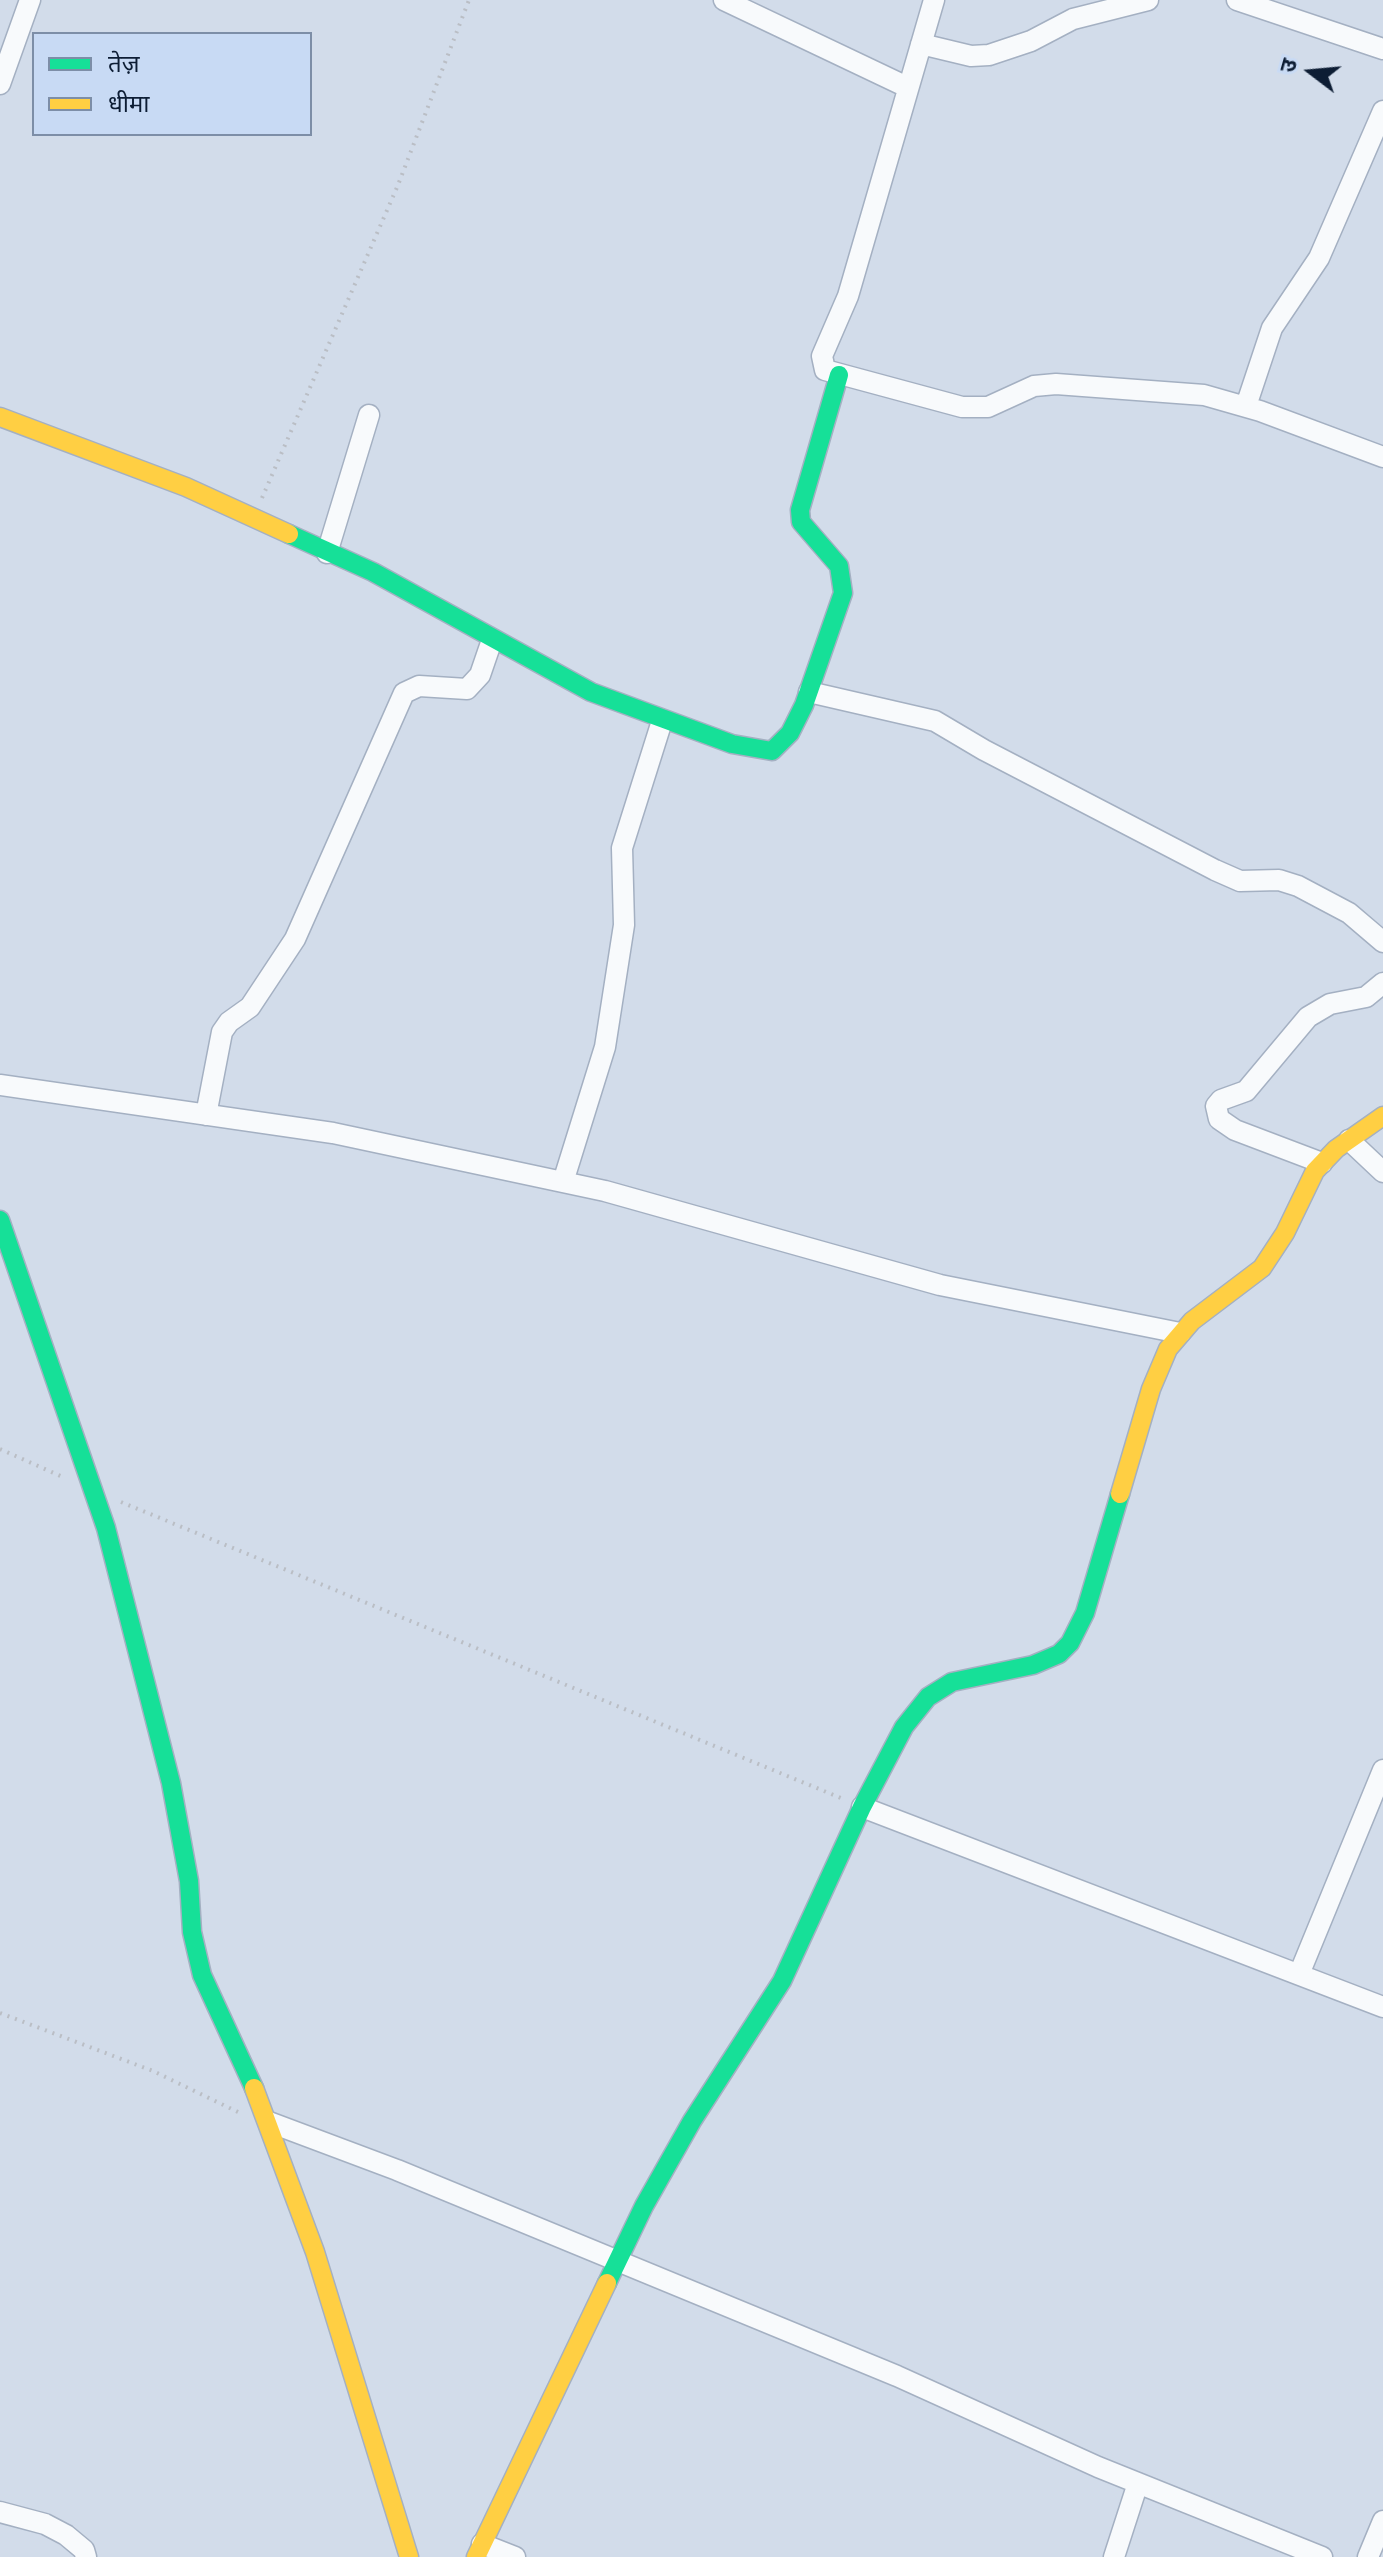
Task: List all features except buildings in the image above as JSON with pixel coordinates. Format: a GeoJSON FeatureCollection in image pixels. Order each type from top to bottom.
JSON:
{"type":"FeatureCollection","features":[{"type":"Feature","properties":{"kind":"street"},"geometry":{"type":"LineString","coordinates":[[0,84],[30,0]]}},
{"type":"Feature","properties":{"kind":"street"},"geometry":{"type":"LineString","coordinates":[[724,0],[907,87]]}},
{"type":"Feature","properties":{"kind":"street"},"geometry":{"type":"LineString","coordinates":[[934,0],[848,296],[822,356],[825,370],[962,407],[988,407],[1034,386],[1056,384],[1170,390],[1246,406],[1383,457]]}},
{"type":"Feature","properties":{"kind":"street"},"geometry":{"type":"LineString","coordinates":[[921,44],[971,56],[989,55],[1031,41],[1073,19],[1148,0]]}},
{"type":"Feature","properties":{"kind":"street"},"geometry":{"type":"LineString","coordinates":[[1237,0],[1383,49]]}},
{"type":"Feature","properties":{"kind":"street"},"geometry":{"type":"LineString","coordinates":[[1246,406],[1272,328],[1319,258],[1383,111]]}},
{"type":"Feature","properties":{"kind":"street"},"geometry":{"type":"LineString","coordinates":[[0,417],[166,479],[388,579],[492,640],[591,692],[662,721],[732,744],[772,751],[790,733],[809,692],[843,593],[839,566],[833,555],[801,522],[800,510],[839,375]]}},
{"type":"Feature","properties":{"kind":"street"},"geometry":{"type":"LineString","coordinates":[[327,553],[369,415]]}},
{"type":"Feature","properties":{"kind":"street"},"geometry":{"type":"LineString","coordinates":[[206,1115],[222,1032],[229,1022],[250,1007],[309,913],[404,693],[419,686],[467,689],[480,675],[492,640]]}},
{"type":"Feature","properties":{"kind":"street"},"geometry":{"type":"LineString","coordinates":[[809,692],[935,721],[984,750],[1222,874],[1240,881],[1279,880],[1298,886],[1349,913],[1383,942]]}},
{"type":"Feature","properties":{"kind":"street"},"geometry":{"type":"LineString","coordinates":[[563,1182],[605,1047],[624,925],[622,848],[662,721]]}},
{"type":"Feature","properties":{"kind":"street"},"geometry":{"type":"LineString","coordinates":[[1322,1163],[1235,1130],[1219,1119],[1216,1106],[1254,1083],[1289,1035],[1308,1017],[1330,1004],[1366,997],[1383,983]]}},
{"type":"Feature","properties":{"kind":"street"},"geometry":{"type":"LineString","coordinates":[[0,1085],[333,1133],[563,1182],[917,1279],[1180,1333]]}},
{"type":"Feature","properties":{"kind":"street"},"geometry":{"type":"LineString","coordinates":[[515,2557],[479,2551],[677,2146],[782,1981],[862,1807],[904,1727],[928,1697],[952,1682],[1033,1665],[1059,1654],[1070,1643],[1085,1613],[1158,1369],[1180,1333],[1262,1268],[1285,1233],[1304,1188],[1322,1163],[1383,1116]]}},
{"type":"Feature","properties":{"kind":"street"},"geometry":{"type":"LineString","coordinates":[[1349,1140],[1383,1172]]}},
{"type":"Feature","properties":{"kind":"street"},"geometry":{"type":"LineString","coordinates":[[0,1220],[92,1490],[140,1656],[171,1783],[189,1881],[197,1958],[214,2003],[269,2122],[315,2252],[409,2557]]}},
{"type":"Feature","properties":{"kind":"street"},"geometry":{"type":"LineString","coordinates":[[1300,1972],[1383,1770]]}},
{"type":"Feature","properties":{"kind":"street"},"geometry":{"type":"LineString","coordinates":[[862,1807],[1300,1972],[1383,2007]]}},
{"type":"Feature","properties":{"kind":"street"},"geometry":{"type":"LineString","coordinates":[[269,2122],[397,2170],[897,2376],[1138,2483],[1322,2557]]}},
{"type":"Feature","properties":{"kind":"street"},"geometry":{"type":"LineString","coordinates":[[1114,2557],[1138,2483]]}},
{"type":"Feature","properties":{"kind":"street"},"geometry":{"type":"LineString","coordinates":[[0,2512],[56,2529],[77,2542],[86,2557]]}},
{"type":"Feature","properties":{"kind":"street"},"geometry":{"type":"LineString","coordinates":[[1368,2557],[1383,2521]]}},
{"type":"Feature","properties":{"kind":"path"},"geometry":{"type":"LineString","coordinates":[[253,518],[398,185],[469,0]]}},
{"type":"Feature","properties":{"kind":"path"},"geometry":{"type":"LineString","coordinates":[[0,1449],[92,1490],[862,1807]]}},
{"type":"Feature","properties":{"kind":"path"},"geometry":{"type":"LineString","coordinates":[[0,2013],[130,2062],[221,2105],[269,2122]]}},
{"type":"Feature","properties":{"kind":"traffic: fast"},"geometry":{"type":"LineString","coordinates":[[289,534],[373,572],[591,692],[732,744],[772,751],[790,733],[804,705],[843,593],[839,566],[801,522],[800,510],[839,375]]}},
{"type":"Feature","properties":{"kind":"traffic: fast"},"geometry":{"type":"LineString","coordinates":[[0,1220],[106,1528],[171,1783],[189,1881],[192,1932],[202,1975],[254,2088]]}},
{"type":"Feature","properties":{"kind":"traffic: fast"},"geometry":{"type":"LineString","coordinates":[[607,2283],[644,2206],[692,2121],[782,1981],[862,1807],[904,1727],[928,1697],[952,1682],[1033,1665],[1059,1654],[1070,1643],[1085,1613],[1120,1494]]}},
{"type":"Feature","properties":{"kind":"traffic: slow"},"geometry":{"type":"LineString","coordinates":[[0,417],[186,487],[289,534]]}},
{"type":"Feature","properties":{"kind":"traffic: slow"},"geometry":{"type":"LineString","coordinates":[[1120,1494],[1151,1389],[1168,1349],[1192,1321],[1262,1268],[1285,1233],[1315,1171],[1336,1149],[1383,1116]]}},
{"type":"Feature","properties":{"kind":"traffic: slow"},"geometry":{"type":"LineString","coordinates":[[254,2088],[315,2252],[409,2557]]}},
{"type":"Feature","properties":{"kind":"traffic: slow"},"geometry":{"type":"LineString","coordinates":[[476,2557],[607,2283]]}}]}
